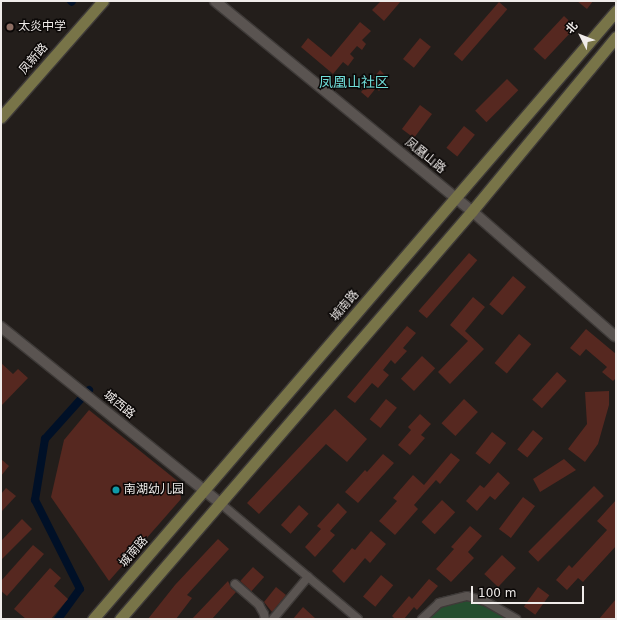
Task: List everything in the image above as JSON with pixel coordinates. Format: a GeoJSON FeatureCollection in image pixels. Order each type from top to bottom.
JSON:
{"type":"FeatureCollection","features":[{"type":"Feature","properties":{"kind":"main road","name":"凤新路"},"geometry":{"type":"LineString","coordinates":[[1,117],[102,2]]}},
{"type":"Feature","properties":{"kind":"main road","name":"城南路"},"geometry":{"type":"LineString","coordinates":[[93,619],[616,11]]}},
{"type":"Feature","properties":{"kind":"main road"},"geometry":{"type":"LineString","coordinates":[[120,619],[472,211],[616,37]]}},
{"type":"Feature","properties":{"kind":"street","name":"凤凰山路"},"geometry":{"type":"LineString","coordinates":[[215,1],[472,211],[615,337]]}},
{"type":"Feature","properties":{"kind":"street","name":"城西路"},"geometry":{"type":"LineString","coordinates":[[1,327],[220,503]]}},
{"type":"Feature","properties":{"kind":"street"},"geometry":{"type":"LineString","coordinates":[[220,503],[358,619]]}},
{"type":"Feature","properties":{"kind":"street"},"geometry":{"type":"LineString","coordinates":[[273,619],[308,577]]}},
{"type":"Feature","properties":{"kind":"street"},"geometry":{"type":"LineString","coordinates":[[235,584],[259,606],[265,619]]}},
{"type":"Feature","properties":{"kind":"street"},"geometry":{"type":"LineString","coordinates":[[422,619],[439,603],[467,596],[485,601],[516,619]]}},
{"type":"Feature","properties":{"kind":"green space"},"geometry":{"type":"Polygon","coordinates":[[[460,598],[495,610],[509,619],[422,619],[442,601],[460,598]]]}},
{"type":"Feature","properties":{"kind":"building"},"geometry":{"type":"Polygon","coordinates":[[[381,1],[401,1],[384,21],[372,10],[381,1]]]}},
{"type":"Feature","properties":{"kind":"building"},"geometry":{"type":"Polygon","coordinates":[[[577,1],[593,1],[587,9],[577,1]]]}},
{"type":"Feature","properties":{"kind":"building"},"geometry":{"type":"Polygon","coordinates":[[[499,2],[507,9],[462,61],[454,54],[499,2]]]}},
{"type":"Feature","properties":{"kind":"building"},"geometry":{"type":"Polygon","coordinates":[[[564,16],[576,27],[545,60],[533,49],[564,16]]]}},
{"type":"Feature","properties":{"kind":"building"},"geometry":{"type":"Polygon","coordinates":[[[360,22],[371,31],[362,40],[366,44],[362,50],[357,46],[350,54],[354,58],[348,66],[343,62],[333,74],[301,47],[308,38],[331,57],[360,22]]]}},
{"type":"Feature","properties":{"kind":"building"},"geometry":{"type":"Polygon","coordinates":[[[420,38],[431,47],[414,68],[403,59],[420,38]]]}},
{"type":"Feature","properties":{"kind":"building"},"geometry":{"type":"Polygon","coordinates":[[[380,70],[386,76],[381,81],[385,84],[379,91],[376,88],[368,98],[361,92],[380,70]]]}},
{"type":"Feature","properties":{"kind":"building"},"geometry":{"type":"Polygon","coordinates":[[[507,79],[518,90],[486,122],[475,111],[507,79]]]}},
{"type":"Feature","properties":{"kind":"building"},"geometry":{"type":"Polygon","coordinates":[[[420,105],[432,114],[414,138],[402,129],[420,105]]]}},
{"type":"Feature","properties":{"kind":"building"},"geometry":{"type":"Polygon","coordinates":[[[464,126],[475,135],[457,157],[446,148],[464,126]]]}},
{"type":"Feature","properties":{"kind":"building"},"geometry":{"type":"Polygon","coordinates":[[[469,253],[477,260],[427,318],[418,311],[469,253]]]}},
{"type":"Feature","properties":{"kind":"building"},"geometry":{"type":"Polygon","coordinates":[[[513,276],[526,287],[502,315],[489,304],[513,276]]]}},
{"type":"Feature","properties":{"kind":"building"},"geometry":{"type":"Polygon","coordinates":[[[473,297],[485,307],[465,331],[484,349],[450,384],[438,372],[468,341],[450,325],[473,297]]]}},
{"type":"Feature","properties":{"kind":"building"},"geometry":{"type":"Polygon","coordinates":[[[407,326],[416,333],[403,348],[407,351],[395,364],[391,360],[383,370],[389,375],[378,388],[372,383],[355,403],[347,397],[407,326]]]}},
{"type":"Feature","properties":{"kind":"building"},"geometry":{"type":"Polygon","coordinates":[[[586,329],[616,354],[616,378],[613,381],[602,372],[607,367],[586,349],[580,356],[570,348],[586,329]]]}},
{"type":"Feature","properties":{"kind":"building"},"geometry":{"type":"Polygon","coordinates":[[[519,334],[531,344],[507,373],[495,363],[519,334]]]}},
{"type":"Feature","properties":{"kind":"building"},"geometry":{"type":"Polygon","coordinates":[[[422,356],[435,368],[414,391],[401,379],[422,356]]]}},
{"type":"Feature","properties":{"kind":"building"},"geometry":{"type":"Polygon","coordinates":[[[1,363],[13,374],[18,369],[28,378],[1,406],[1,363]]]}},
{"type":"Feature","properties":{"kind":"building"},"geometry":{"type":"Polygon","coordinates":[[[557,372],[567,381],[542,408],[532,399],[557,372]]]}},
{"type":"Feature","properties":{"kind":"building"},"geometry":{"type":"Polygon","coordinates":[[[609,391],[609,405],[598,444],[585,462],[568,449],[587,424],[585,392],[609,391]]]}},
{"type":"Feature","properties":{"kind":"building"},"geometry":{"type":"Polygon","coordinates":[[[386,399],[397,408],[381,428],[370,419],[386,399]]]}},
{"type":"Feature","properties":{"kind":"building"},"geometry":{"type":"Polygon","coordinates":[[[464,399],[478,412],[455,436],[441,423],[464,399]]]}},
{"type":"Feature","properties":{"kind":"building"},"geometry":{"type":"Polygon","coordinates":[[[335,409],[367,439],[347,462],[326,444],[259,514],[247,503],[335,409]]]}},
{"type":"Feature","properties":{"kind":"building","name":"南湖幼儿园"},"geometry":{"type":"Polygon","coordinates":[[[89,410],[180,483],[181,499],[109,581],[51,497],[64,440],[89,410]]]}},
{"type":"Feature","properties":{"kind":"building"},"geometry":{"type":"Polygon","coordinates":[[[420,414],[431,424],[421,435],[425,438],[410,455],[398,445],[411,430],[408,427],[420,414]]]}},
{"type":"Feature","properties":{"kind":"building"},"geometry":{"type":"Polygon","coordinates":[[[533,430],[543,438],[527,458],[517,449],[533,430]]]}},
{"type":"Feature","properties":{"kind":"building"},"geometry":{"type":"Polygon","coordinates":[[[492,432],[506,443],[490,464],[475,453],[492,432]]]}},
{"type":"Feature","properties":{"kind":"building"},"geometry":{"type":"Polygon","coordinates":[[[451,453],[460,460],[440,484],[436,480],[414,505],[418,509],[395,535],[379,521],[397,501],[393,498],[413,475],[424,485],[451,453]]]}},
{"type":"Feature","properties":{"kind":"building"},"geometry":{"type":"Polygon","coordinates":[[[383,454],[394,463],[358,503],[345,492],[365,470],[367,472],[383,454]]]}},
{"type":"Feature","properties":{"kind":"building"},"geometry":{"type":"Polygon","coordinates":[[[1,459],[9,466],[1,476],[1,459]]]}},
{"type":"Feature","properties":{"kind":"building"},"geometry":{"type":"Polygon","coordinates":[[[564,459],[576,470],[540,492],[533,479],[564,459]]]}},
{"type":"Feature","properties":{"kind":"building"},"geometry":{"type":"Polygon","coordinates":[[[498,472],[510,483],[495,500],[490,496],[477,511],[466,501],[480,485],[484,488],[498,472]]]}},
{"type":"Feature","properties":{"kind":"building"},"geometry":{"type":"Polygon","coordinates":[[[594,486],[604,496],[538,562],[528,552],[594,486]]]}},
{"type":"Feature","properties":{"kind":"building"},"geometry":{"type":"Polygon","coordinates":[[[6,488],[16,496],[1,512],[1,494],[6,488]]]}},
{"type":"Feature","properties":{"kind":"building"},"geometry":{"type":"Polygon","coordinates":[[[523,497],[535,506],[511,538],[499,529],[523,497]]]}},
{"type":"Feature","properties":{"kind":"building"},"geometry":{"type":"Polygon","coordinates":[[[442,500],[455,512],[435,534],[422,522],[442,500]]]}},
{"type":"Feature","properties":{"kind":"building"},"geometry":{"type":"Polygon","coordinates":[[[616,500],[616,546],[583,582],[578,578],[567,590],[556,580],[569,565],[572,568],[607,530],[597,521],[616,500]]]}},
{"type":"Feature","properties":{"kind":"building"},"geometry":{"type":"Polygon","coordinates":[[[338,503],[347,512],[330,531],[335,535],[315,557],[305,547],[321,529],[317,526],[338,503]]]}},
{"type":"Feature","properties":{"kind":"building"},"geometry":{"type":"Polygon","coordinates":[[[299,505],[309,514],[291,534],[281,525],[299,505]]]}},
{"type":"Feature","properties":{"kind":"building"},"geometry":{"type":"Polygon","coordinates":[[[22,519],[32,529],[1,560],[1,541],[22,519]]]}},
{"type":"Feature","properties":{"kind":"building"},"geometry":{"type":"Polygon","coordinates":[[[470,526],[482,536],[468,552],[474,558],[451,582],[436,569],[454,549],[451,547],[470,526]]]}},
{"type":"Feature","properties":{"kind":"building"},"geometry":{"type":"Polygon","coordinates":[[[371,531],[386,544],[370,563],[365,558],[344,583],[332,571],[352,548],[355,550],[371,531]]]}},
{"type":"Feature","properties":{"kind":"building"},"geometry":{"type":"Polygon","coordinates":[[[218,539],[229,549],[187,595],[192,598],[176,619],[148,619],[175,585],[218,539]]]}},
{"type":"Feature","properties":{"kind":"building"},"geometry":{"type":"Polygon","coordinates":[[[33,545],[44,554],[7,596],[1,591],[1,581],[33,545]]]}},
{"type":"Feature","properties":{"kind":"building"},"geometry":{"type":"Polygon","coordinates":[[[502,555],[516,568],[498,587],[484,574],[502,555]]]}},
{"type":"Feature","properties":{"kind":"building"},"geometry":{"type":"Polygon","coordinates":[[[253,567],[264,577],[251,591],[240,581],[253,567]]]}},
{"type":"Feature","properties":{"kind":"building"},"geometry":{"type":"Polygon","coordinates":[[[50,568],[61,578],[54,586],[68,599],[51,619],[26,619],[14,609],[50,568]]]}},
{"type":"Feature","properties":{"kind":"building"},"geometry":{"type":"Polygon","coordinates":[[[381,575],[393,585],[375,607],[363,596],[381,575]]]}},
{"type":"Feature","properties":{"kind":"building"},"geometry":{"type":"Polygon","coordinates":[[[429,579],[438,586],[417,610],[414,607],[404,619],[395,619],[392,616],[409,596],[412,599],[429,579]]]}},
{"type":"Feature","properties":{"kind":"building"},"geometry":{"type":"Polygon","coordinates":[[[228,581],[231,588],[236,592],[212,619],[192,619],[228,581]]]}},
{"type":"Feature","properties":{"kind":"building"},"geometry":{"type":"Polygon","coordinates":[[[276,587],[286,595],[272,612],[264,602],[276,587]]]}},
{"type":"Feature","properties":{"kind":"building"},"geometry":{"type":"Polygon","coordinates":[[[538,587],[549,595],[535,615],[524,606],[538,587]]]}},
{"type":"Feature","properties":{"kind":"building"},"geometry":{"type":"Polygon","coordinates":[[[616,599],[616,619],[599,619],[616,599]]]}},
{"type":"Feature","properties":{"kind":"building"},"geometry":{"type":"Polygon","coordinates":[[[303,607],[316,619],[293,619],[303,607]]]}},
{"type":"Feature","properties":{"kind":"waterway"},"geometry":{"type":"LineString","coordinates":[[58,619],[80,589],[35,500],[45,439],[89,390]]}},
{"type":"Feature","properties":{"kind":"place","name":"太炎中学"},"geometry":{"type":"Point","coordinates":[10,27]}},
{"type":"Feature","properties":{"kind":"place","name":"南湖幼儿园"},"geometry":{"type":"Point","coordinates":[116,490]}},
{"type":"Feature","properties":{"kind":"district","name":"凤凰山社区"},"geometry":{"type":"Point","coordinates":[354,82]}}]}
